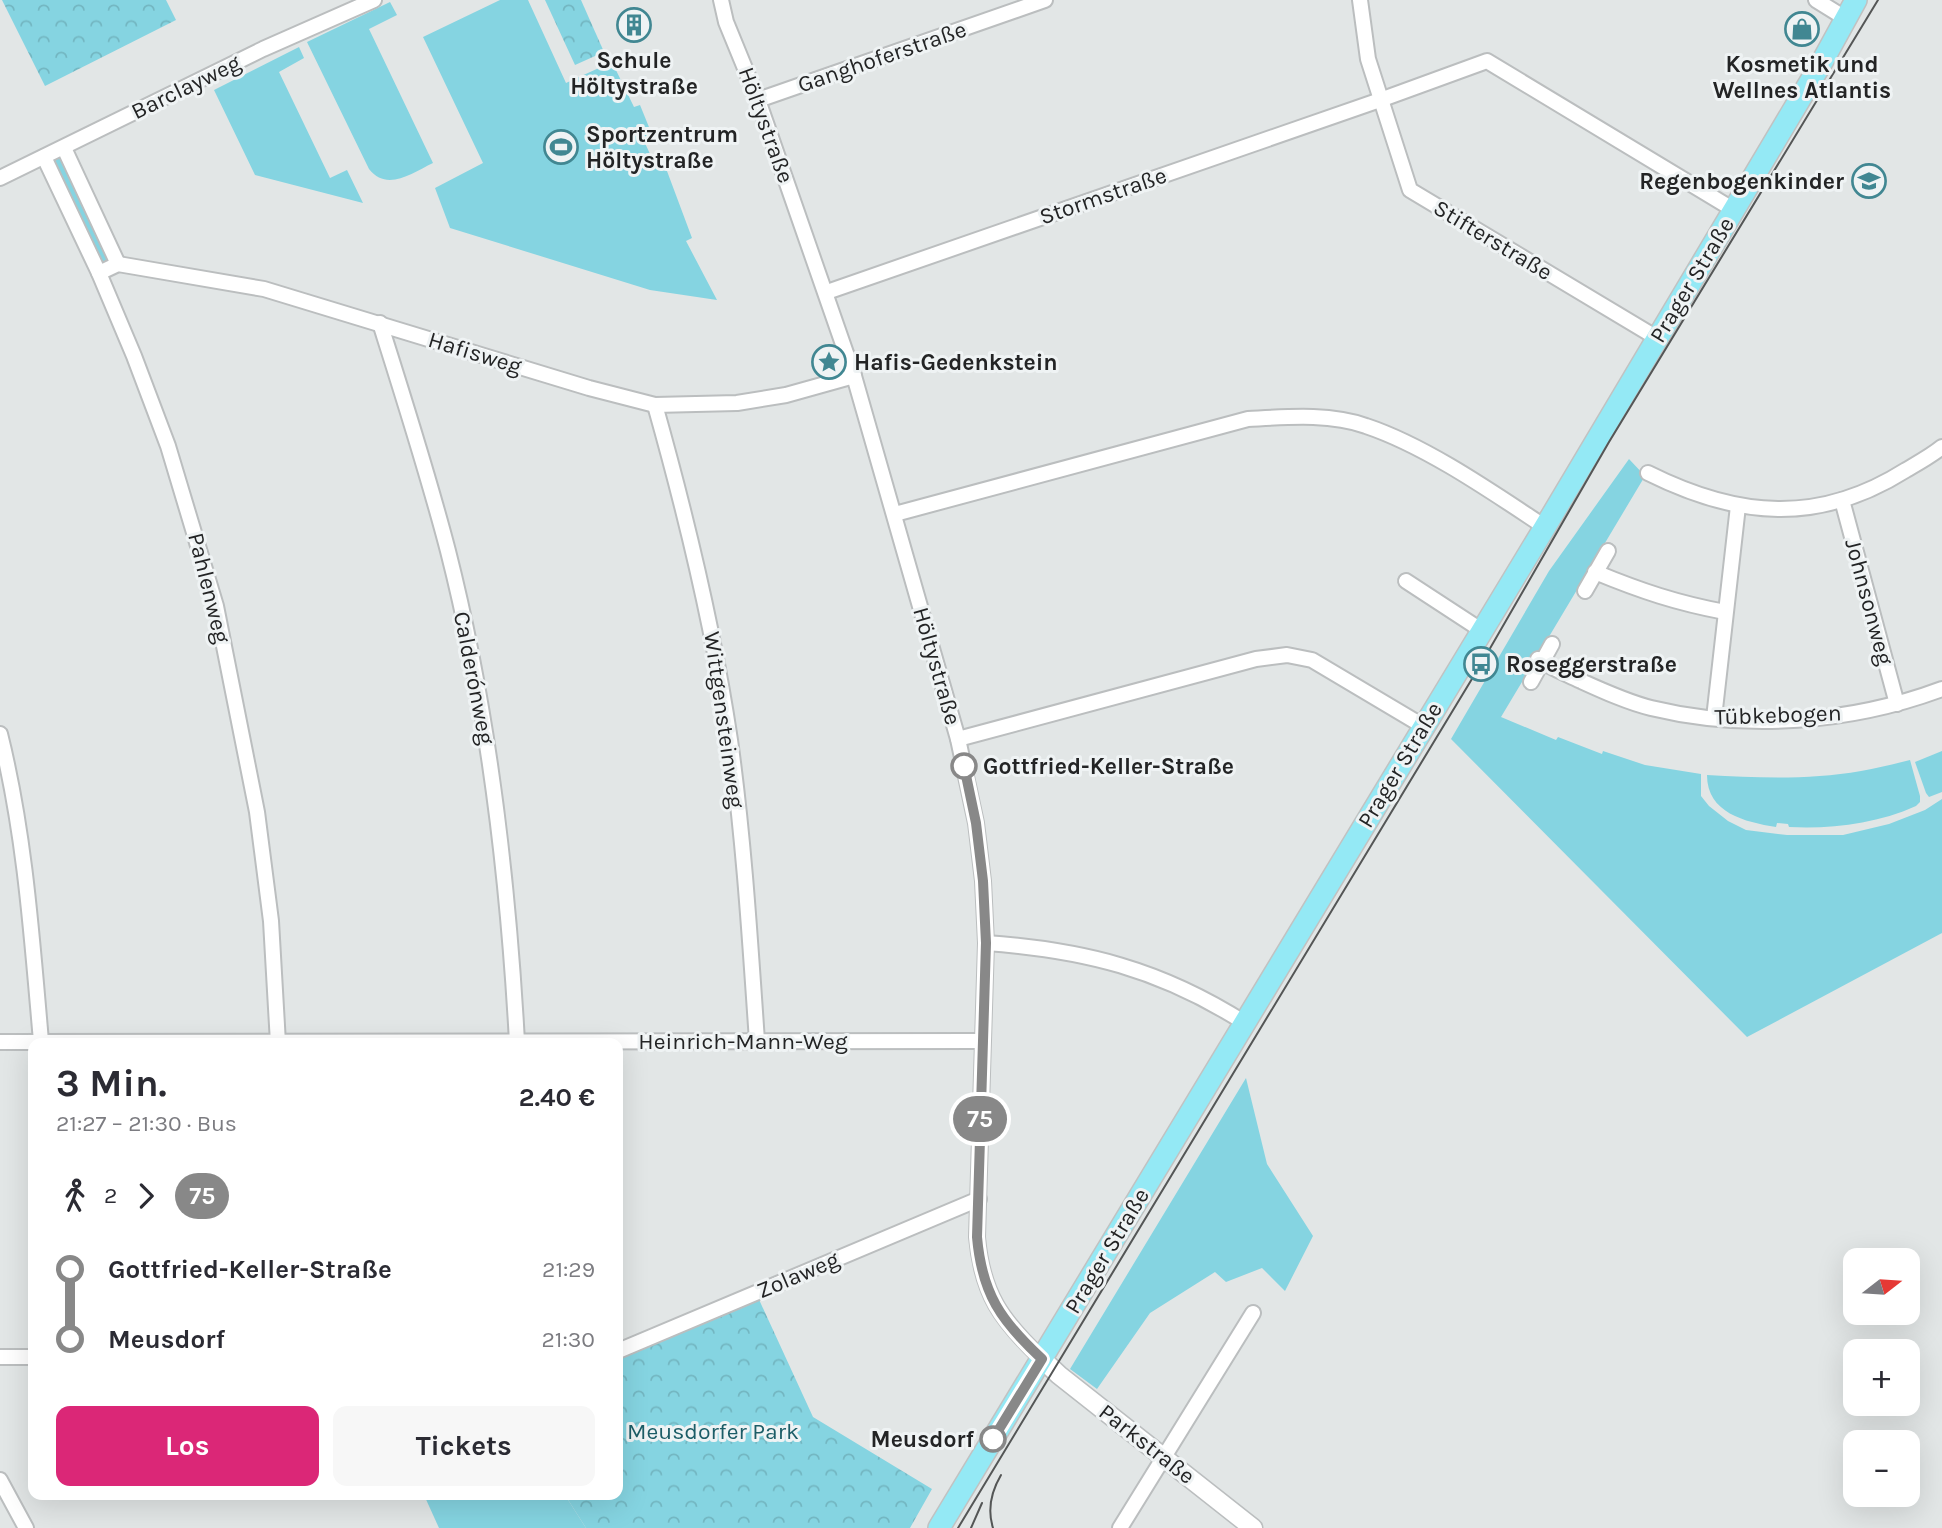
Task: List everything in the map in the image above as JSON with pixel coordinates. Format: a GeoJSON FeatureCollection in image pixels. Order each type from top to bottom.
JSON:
{"type":"FeatureCollection","features":[{"type":"Feature","properties":{"kind":"main road","name":"Prager Straße"},"geometry":{"type":"LineString","coordinates":[[939,1528],[1545,527],[1851,9]]}},
{"type":"Feature","properties":{"kind":"street","name":"Barclayweg"},"geometry":{"type":"LineString","coordinates":[[0,178],[263,49],[374,0]]}},
{"type":"Feature","properties":{"kind":"street","name":"Höltystraße"},"geometry":{"type":"LineString","coordinates":[[710,0],[726,22]]}},
{"type":"Feature","properties":{"kind":"street","name":"Höltystraße"},"geometry":{"type":"LineString","coordinates":[[721,0],[726,22],[758,100],[855,376],[958,739],[976,823],[983,881],[986,943],[978,1246],[980,1264],[993,1302],[1021,1340],[1042,1359]]}},
{"type":"Feature","properties":{"kind":"street","name":"Ganghoferstraße"},"geometry":{"type":"LineString","coordinates":[[758,100],[1045,0]]}},
{"type":"Feature","properties":{"kind":"street","name":"Stifterstraße"},"geometry":{"type":"LineString","coordinates":[[1360,0],[1367,58],[1410,190],[1657,338]]}},
{"type":"Feature","properties":{"kind":"street"},"geometry":{"type":"LineString","coordinates":[[1816,0],[1851,9]]}},
{"type":"Feature","properties":{"kind":"street","name":"Stormstraße"},"geometry":{"type":"LineString","coordinates":[[827,292],[1487,61],[1734,210]]}},
{"type":"Feature","properties":{"kind":"street"},"geometry":{"type":"LineString","coordinates":[[64,148],[118,264],[99,273]]}},
{"type":"Feature","properties":{"kind":"street","name":"Pahlenweg"},"geometry":{"type":"LineString","coordinates":[[44,157],[99,273],[134,356],[168,446],[216,607],[257,812],[271,921],[278,1038]]}},
{"type":"Feature","properties":{"kind":"street","name":"Hafisweg"},"geometry":{"type":"LineString","coordinates":[[118,264],[264,289],[589,388],[656,404],[737,403],[786,395],[855,376]]}},
{"type":"Feature","properties":{"kind":"street","name":"Calderónweg"},"geometry":{"type":"LineString","coordinates":[[380,323],[448,552],[477,684],[498,809],[511,928],[517,1038]]}},
{"type":"Feature","properties":{"kind":"street","name":"Wittgensteinweg"},"geometry":{"type":"LineString","coordinates":[[656,404],[685,509],[708,614],[730,741],[745,868],[757,1041]]}},
{"type":"Feature","properties":{"kind":"street"},"geometry":{"type":"LineString","coordinates":[[895,514],[1248,419],[1308,416],[1365,425],[1405,443],[1446,465],[1545,527]]}},
{"type":"Feature","properties":{"kind":"street"},"geometry":{"type":"LineString","coordinates":[[1648,473],[1691,492],[1738,506],[1752,509],[1797,509],[1842,500],[1885,484],[1941,451]]}},
{"type":"Feature","properties":{"kind":"street","name":"Johnsonweg"},"geometry":{"type":"LineString","coordinates":[[1842,500],[1897,704]]}},
{"type":"Feature","properties":{"kind":"street"},"geometry":{"type":"LineString","coordinates":[[1714,719],[1738,506]]}},
{"type":"Feature","properties":{"kind":"street"},"geometry":{"type":"LineString","coordinates":[[1585,591],[1608,551]]}},
{"type":"Feature","properties":{"kind":"street"},"geometry":{"type":"LineString","coordinates":[[1595,572],[1666,599],[1725,612]]}},
{"type":"Feature","properties":{"kind":"street"},"geometry":{"type":"LineString","coordinates":[[1406,581],[1481,630]]}},
{"type":"Feature","properties":{"kind":"street"},"geometry":{"type":"LineString","coordinates":[[1531,682],[1540,660],[1552,644]]}},
{"type":"Feature","properties":{"kind":"street"},"geometry":{"type":"LineString","coordinates":[[958,739],[1256,659],[1287,655],[1302,656],[1323,664],[1423,726]]}},
{"type":"Feature","properties":{"kind":"street","name":"Tübkebogen"},"geometry":{"type":"LineString","coordinates":[[1540,660],[1602,691],[1649,708],[1732,721],[1801,719],[1868,711],[1942,689]]}},
{"type":"Feature","properties":{"kind":"street"},"geometry":{"type":"LineString","coordinates":[[0,734],[17,824],[30,919],[41,1038]]}},
{"type":"Feature","properties":{"kind":"street"},"geometry":{"type":"LineString","coordinates":[[986,943],[1072,952],[1117,963],[1199,995],[1245,1023]]}},
{"type":"Feature","properties":{"kind":"street","name":"Heinrich-Mann-Weg"},"geometry":{"type":"LineString","coordinates":[[0,1042],[28,1041]]}},
{"type":"Feature","properties":{"kind":"street","name":"Heinrich-Mann-Weg"},"geometry":{"type":"LineString","coordinates":[[623,1042],[982,1041]]}},
{"type":"Feature","properties":{"kind":"street","name":"Zolaweg"},"geometry":{"type":"LineString","coordinates":[[623,1349],[979,1199]]}},
{"type":"Feature","properties":{"kind":"street"},"geometry":{"type":"LineString","coordinates":[[1120,1528],[1253,1313]]}},
{"type":"Feature","properties":{"kind":"street"},"geometry":{"type":"LineString","coordinates":[[0,1357],[28,1357]]}},
{"type":"Feature","properties":{"kind":"street","name":"Parkstraße"},"geometry":{"type":"LineString","coordinates":[[1042,1359],[1254,1528]]}},
{"type":"Feature","properties":{"kind":"street"},"geometry":{"type":"LineString","coordinates":[[0,1480],[26,1528]]}},
{"type":"Feature","properties":{"kind":"green space"},"geometry":{"type":"Polygon","coordinates":[[[2,0],[166,0],[176,20],[45,86],[2,0]]]}},
{"type":"Feature","properties":{"kind":"green space","name":"Sportzentrum Höltystraße"},"geometry":{"type":"Polygon","coordinates":[[[500,0],[528,0],[566,83],[612,62],[634,107],[640,105],[653,137],[644,141],[650,154],[661,155],[692,238],[686,241],[717,300],[650,290],[450,228],[435,188],[483,163],[423,37],[500,0]]]}},
{"type":"Feature","properties":{"kind":"green space"},"geometry":{"type":"Polygon","coordinates":[[[545,0],[581,0],[604,52],[575,65],[545,0]]]}},
{"type":"Feature","properties":{"kind":"green space"},"geometry":{"type":"Polygon","coordinates":[[[390,2],[397,15],[369,29],[433,163],[392,180],[376,176],[369,169],[307,42],[390,2]]]}},
{"type":"Feature","properties":{"kind":"green space"},"geometry":{"type":"Polygon","coordinates":[[[299,47],[304,58],[279,72],[330,178],[347,170],[363,203],[255,175],[214,90],[299,47]]]}},
{"type":"Feature","properties":{"kind":"green space"},"geometry":{"type":"Polygon","coordinates":[[[64,148],[118,264],[99,273],[44,157],[64,148]]]}},
{"type":"Feature","properties":{"kind":"green space"},"geometry":{"type":"Polygon","coordinates":[[[1629,459],[1645,476],[1501,717],[1556,740],[1558,737],[1602,754],[1603,751],[1645,765],[1701,774],[1701,796],[1709,806],[1728,821],[1746,830],[1787,835],[1843,835],[1889,824],[1925,810],[1942,799],[1942,933],[1747,1037],[1451,739],[1549,571],[1629,459]]]}},
{"type":"Feature","properties":{"kind":"green space"},"geometry":{"type":"Polygon","coordinates":[[[1942,751],[1942,792],[1929,797],[1915,762],[1942,751]]]}},
{"type":"Feature","properties":{"kind":"green space"},"geometry":{"type":"Polygon","coordinates":[[[1910,760],[1920,796],[1920,802],[1916,806],[1870,821],[1838,826],[1789,827],[1788,824],[1777,823],[1776,827],[1741,818],[1721,807],[1713,798],[1707,775],[1823,776],[1910,760]]]}},
{"type":"Feature","properties":{"kind":"green space"},"geometry":{"type":"Polygon","coordinates":[[[1246,1078],[1267,1164],[1313,1236],[1285,1291],[1262,1268],[1226,1282],[1215,1272],[1150,1313],[1097,1389],[1070,1369],[1246,1078]]]}},
{"type":"Feature","properties":{"kind":"green space","name":"Meusdorfer Park"},"geometry":{"type":"Polygon","coordinates":[[[756,1293],[813,1417],[932,1489],[910,1528],[586,1528],[568,1500],[623,1500],[623,1349],[756,1293]]]}},
{"type":"Feature","properties":{"kind":"green space"},"geometry":{"type":"Polygon","coordinates":[[[426,1500],[568,1500],[586,1528],[439,1528],[426,1500]]]}},
{"type":"Feature","properties":{"kind":"tram line"},"geometry":{"type":"LineString","coordinates":[[958,1528],[1481,664],[1609,442],[1878,0]]}},
{"type":"Feature","properties":{"kind":"tram line"},"geometry":{"type":"LineString","coordinates":[[993,1528],[991,1501],[1001,1475]]}},
{"type":"Feature","properties":{"kind":"tram line"},"geometry":{"type":"LineString","coordinates":[[971,1528],[982,1503]]}},
{"type":"Feature","properties":{"kind":"bus line","name":"75"},"geometry":{"type":"LineString","coordinates":[[964,766],[976,823],[983,881],[986,943],[977,1237],[980,1264],[993,1302],[1021,1340],[1042,1359],[993,1439]]}},
{"type":"Feature","properties":{"kind":"place","name":"Schule Höltystraße"},"geometry":{"type":"Point","coordinates":[634,25]}},
{"type":"Feature","properties":{"kind":"place","name":"Kosmetik und Wellnes Atlantis"},"geometry":{"type":"Point","coordinates":[1802,29]}},
{"type":"Feature","properties":{"kind":"place","name":"Sportzentrum Höltystraße"},"geometry":{"type":"Point","coordinates":[561,147]}},
{"type":"Feature","properties":{"kind":"place","name":"Regenbogenkinder"},"geometry":{"type":"Point","coordinates":[1869,181]}},
{"type":"Feature","properties":{"kind":"place","name":"Hafis-Gedenkstein"},"geometry":{"type":"Point","coordinates":[829,362]}},
{"type":"Feature","properties":{"kind":"place","name":"Roseggerstraße"},"geometry":{"type":"Point","coordinates":[1481,664]}},
{"type":"Feature","properties":{"kind":"place","name":"Gottfried-Keller-Straße"},"geometry":{"type":"Point","coordinates":[964,766]}},
{"type":"Feature","properties":{"kind":"place","name":"Meusdorf"},"geometry":{"type":"Point","coordinates":[993,1439]}}]}
